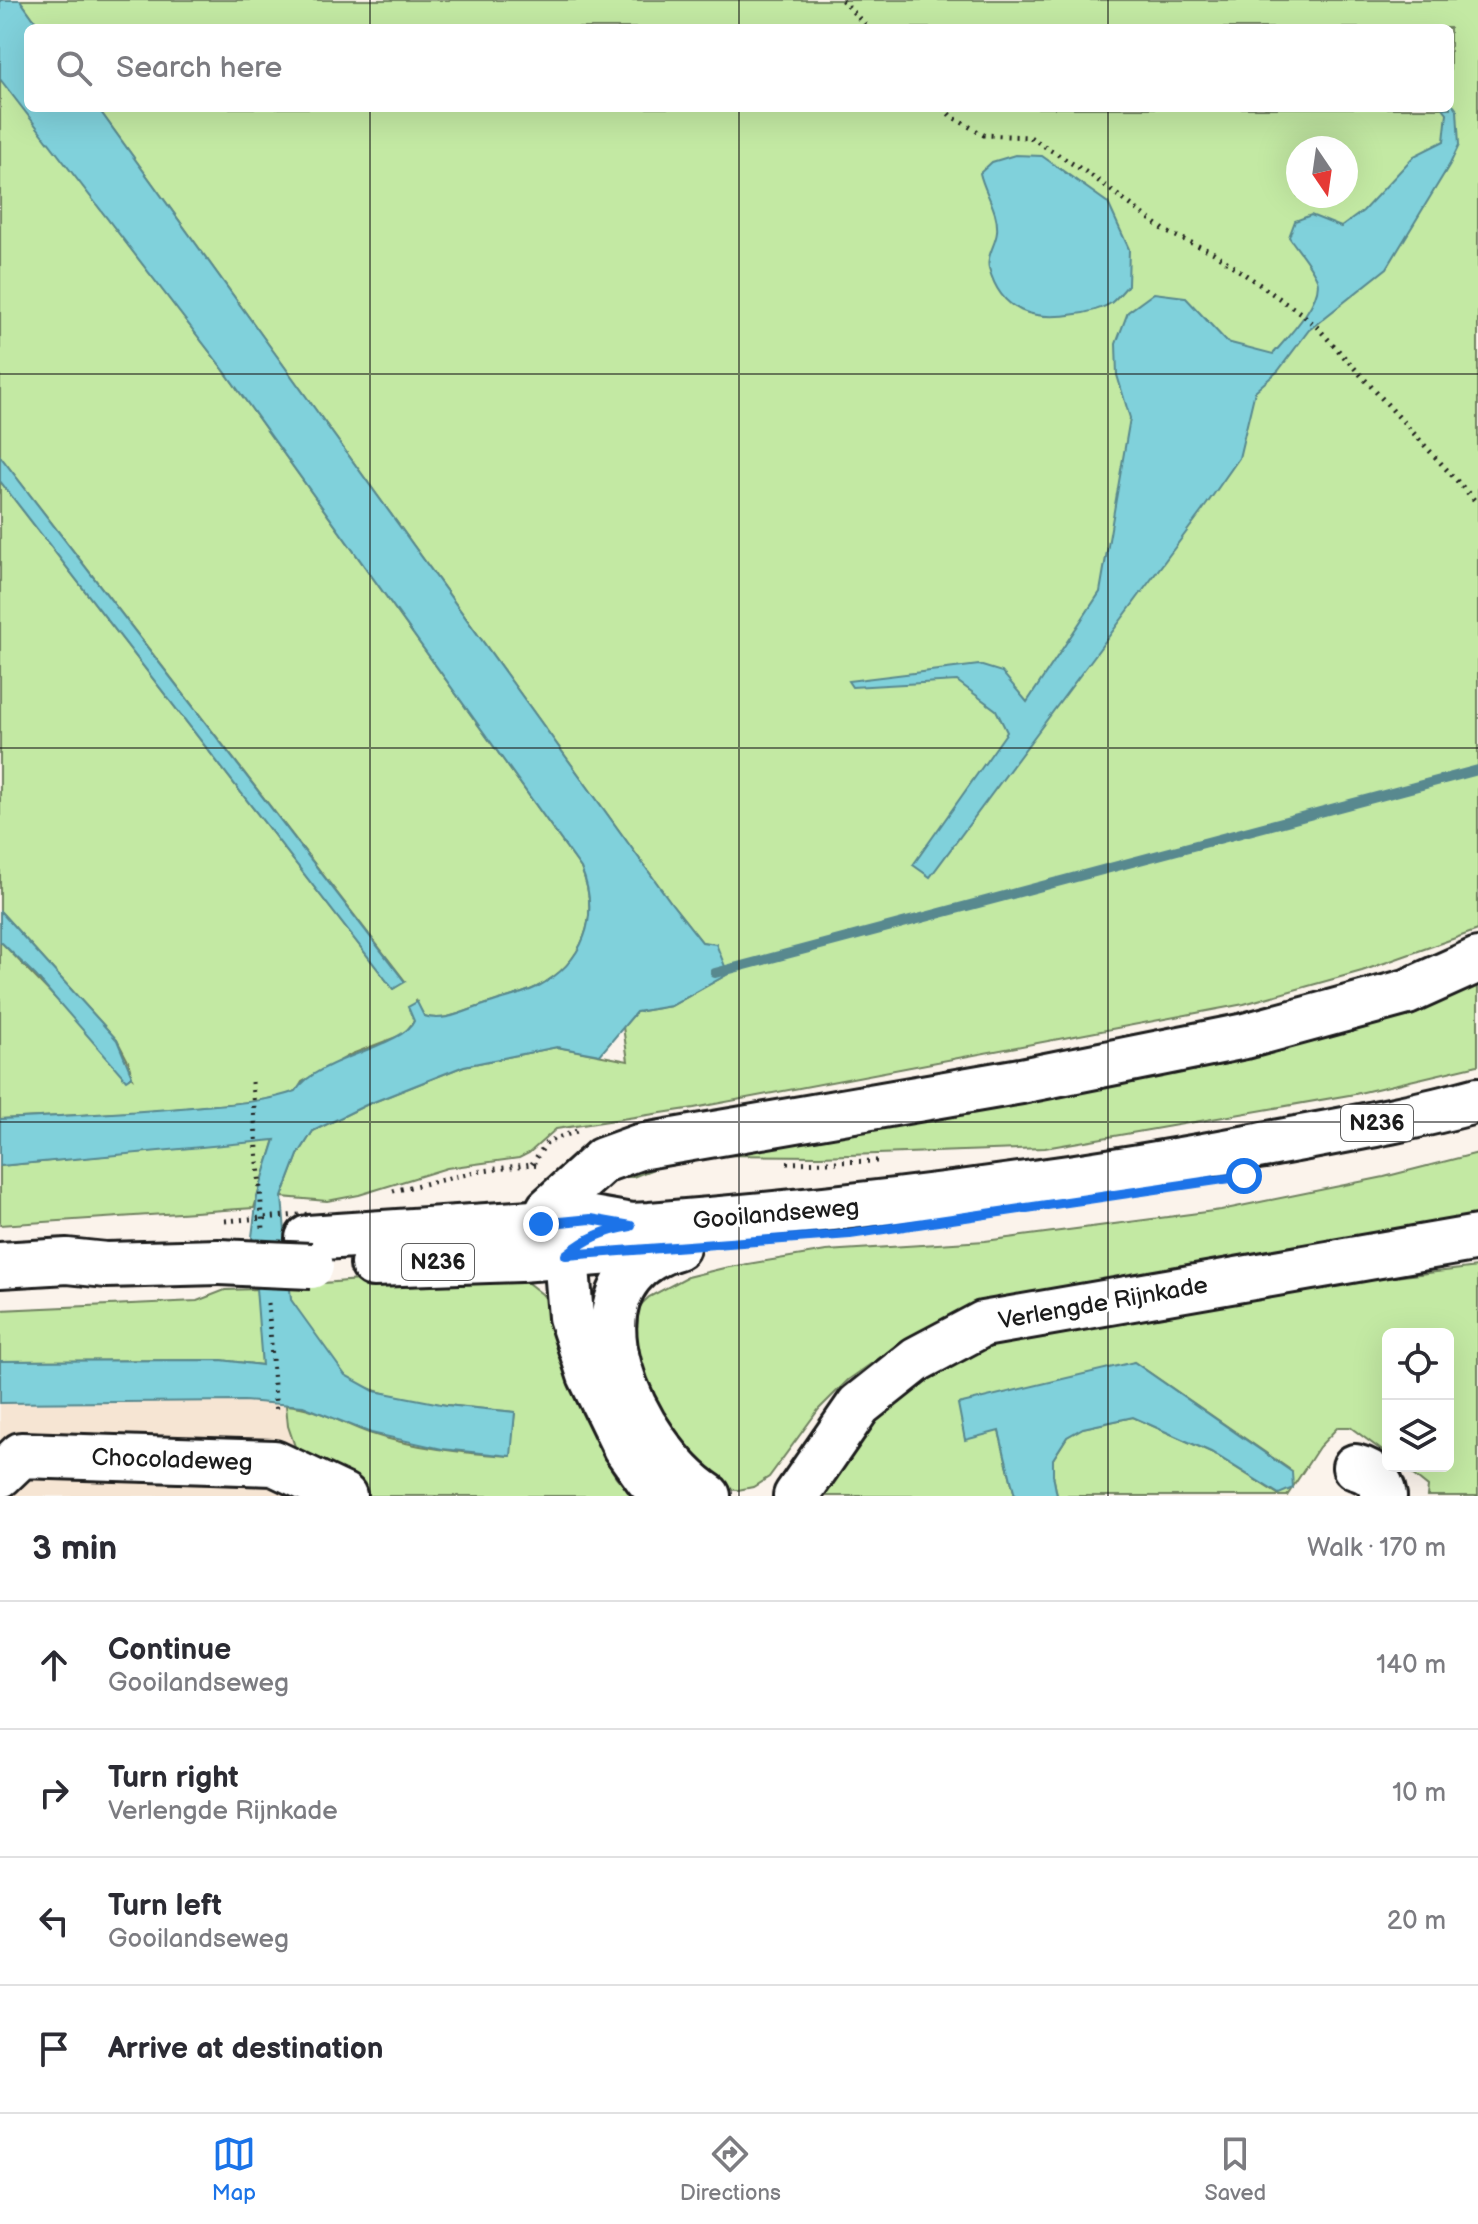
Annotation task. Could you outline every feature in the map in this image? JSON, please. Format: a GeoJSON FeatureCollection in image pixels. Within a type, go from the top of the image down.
{"type":"FeatureCollection","features":[{"type":"Feature","properties":{"kind":"street"},"geometry":{"type":"LineString","coordinates":[[670,1496],[648,1479],[625,1447],[590,1375],[571,1317],[554,1240],[549,1209],[603,1160],[639,1147],[1021,1081],[1245,1036],[1407,992],[1478,960]]}},
{"type":"Feature","properties":{"kind":"street","name":"Gooilandseweg"},"geometry":{"type":"LineString","coordinates":[[554,1240],[585,1239],[607,1230],[631,1226],[894,1202],[1051,1182],[1342,1130],[1478,1100]]}},
{"type":"Feature","properties":{"kind":"street","name":"Gooilandseweg"},"geometry":{"type":"LineString","coordinates":[[0,1265],[67,1261],[106,1265],[220,1242],[314,1232],[677,1247],[850,1234],[1229,1179],[1329,1159],[1478,1119]]}},
{"type":"Feature","properties":{"kind":"street","name":"Verlengde Rijnkade"},"geometry":{"type":"LineString","coordinates":[[796,1496],[859,1405],[917,1359],[983,1324],[1478,1238]]}},
{"type":"Feature","properties":{"kind":"street"},"geometry":{"type":"LineString","coordinates":[[677,1247],[655,1253],[637,1265],[624,1282],[616,1303],[612,1334],[618,1365],[637,1414],[660,1450],[692,1486],[708,1496]]}},
{"type":"Feature","properties":{"kind":"street","name":"Chocoladeweg"},"geometry":{"type":"LineString","coordinates":[[0,1475],[21,1455],[274,1463],[344,1496]]}},
{"type":"Feature","properties":{"kind":"path"},"geometry":{"type":"LineString","coordinates":[[842,0],[864,24]]}},
{"type":"Feature","properties":{"kind":"path"},"geometry":{"type":"LineString","coordinates":[[947,112],[984,135],[1030,137],[1092,176],[1167,232],[1214,253],[1302,314],[1478,504]]}},
{"type":"Feature","properties":{"kind":"path","name":"Gooilandseweg"},"geometry":{"type":"LineString","coordinates":[[783,1163],[890,1161]]}},
{"type":"Feature","properties":{"kind":"path"},"geometry":{"type":"LineString","coordinates":[[383,1194],[476,1172],[532,1164]]}},
{"type":"Feature","properties":{"kind":"path"},"geometry":{"type":"LineString","coordinates":[[220,1242],[314,1232]]}},
{"type":"Feature","properties":{"kind":"shaded area"},"geometry":{"type":"Polygon","coordinates":[[[244,1401],[286,1405],[288,1426],[351,1496],[0,1496],[0,1404],[244,1401]]]}},
{"type":"Feature","properties":{"kind":"green space"},"geometry":{"type":"Polygon","coordinates":[[[20,0],[1478,0],[1478,930],[1362,971],[1244,1004],[694,1108],[556,1129],[519,1158],[447,1168],[359,1195],[327,1201],[282,1197],[298,1155],[313,1131],[366,1105],[464,1066],[557,1047],[628,1061],[623,1027],[636,1012],[671,1006],[728,974],[706,943],[702,942],[101,112],[1454,112],[1454,24],[37,24],[20,0]]]}},
{"type":"Feature","properties":{"kind":"green space"},"geometry":{"type":"Polygon","coordinates":[[[0,78],[223,369],[581,868],[587,886],[588,920],[577,951],[567,965],[537,987],[447,1017],[424,1016],[416,1002],[414,1021],[404,1034],[352,1054],[302,1082],[297,1091],[271,1100],[140,1112],[0,1119],[0,941],[132,1077],[117,1040],[0,911],[0,481],[393,989],[405,981],[0,456],[0,78]]]}},
{"type":"Feature","properties":{"kind":"green space"},"geometry":{"type":"Polygon","coordinates":[[[1478,982],[1478,1065],[1355,1094],[1045,1148],[820,1156],[709,1155],[674,1161],[633,1177],[612,1177],[628,1163],[1478,982]]]}},
{"type":"Feature","properties":{"kind":"green space"},"geometry":{"type":"Polygon","coordinates":[[[275,1139],[254,1208],[0,1225],[0,1166],[275,1139]]]}},
{"type":"Feature","properties":{"kind":"green space"},"geometry":{"type":"Polygon","coordinates":[[[1478,1153],[1478,1221],[940,1323],[895,1347],[848,1380],[819,1409],[769,1477],[753,1487],[714,1489],[643,1401],[632,1313],[649,1297],[687,1277],[826,1251],[985,1241],[1221,1210],[1384,1177],[1478,1153]]]}},
{"type":"Feature","properties":{"kind":"green space"},"geometry":{"type":"Polygon","coordinates":[[[1478,1267],[1478,1496],[1427,1496],[1428,1487],[1409,1472],[1454,1472],[1454,1328],[1382,1328],[1382,1451],[1350,1427],[1338,1427],[1319,1447],[1287,1496],[1057,1496],[1053,1459],[1067,1437],[1082,1428],[1133,1417],[1211,1452],[1278,1494],[1292,1471],[1134,1362],[999,1431],[1015,1496],[821,1496],[855,1441],[891,1403],[932,1375],[972,1354],[1019,1337],[1303,1288],[1478,1267]]]}},
{"type":"Feature","properties":{"kind":"green space"},"geometry":{"type":"Polygon","coordinates":[[[479,1270],[515,1273],[542,1294],[561,1317],[587,1416],[601,1452],[616,1477],[633,1496],[351,1496],[302,1467],[288,1426],[286,1405],[318,1412],[369,1433],[403,1442],[510,1456],[515,1412],[403,1398],[361,1385],[339,1370],[324,1351],[291,1300],[288,1286],[479,1270]]]}},
{"type":"Feature","properties":{"kind":"green space"},"geometry":{"type":"Polygon","coordinates":[[[258,1289],[262,1365],[221,1360],[0,1361],[0,1310],[197,1301],[225,1290],[258,1289]]]}},
{"type":"Feature","properties":{"kind":"water"},"geometry":{"type":"Polygon","coordinates":[[[0,0],[20,0],[37,24],[24,24],[24,110],[0,79],[0,0]]]}},
{"type":"Feature","properties":{"kind":"water"},"geometry":{"type":"Polygon","coordinates":[[[1454,106],[1457,110],[1459,145],[1387,268],[1309,330],[1278,371],[1255,391],[1239,458],[930,877],[913,865],[1007,732],[996,710],[957,681],[852,687],[848,681],[979,665],[1002,672],[1027,702],[1100,592],[1130,418],[1117,375],[1116,344],[1128,312],[1154,293],[1185,297],[1227,342],[1273,354],[1310,308],[1318,288],[1317,279],[1308,263],[1289,237],[1295,221],[1311,215],[1341,227],[1363,211],[1414,156],[1444,141],[1447,113],[1454,112],[1454,106]]]}},
{"type":"Feature","properties":{"kind":"water"},"geometry":{"type":"Polygon","coordinates":[[[25,112],[101,112],[672,904],[702,942],[716,944],[728,974],[671,1006],[636,1012],[600,1055],[557,1047],[464,1066],[366,1105],[313,1131],[298,1155],[282,1197],[291,1300],[345,1375],[374,1391],[446,1405],[515,1412],[511,1456],[442,1449],[371,1433],[303,1406],[244,1401],[0,1403],[0,1361],[221,1360],[262,1365],[252,1237],[257,1197],[275,1140],[0,1166],[0,1119],[232,1104],[296,1091],[307,1079],[322,1070],[393,1039],[406,1030],[414,1021],[408,1007],[417,1002],[424,1016],[447,1017],[537,987],[567,965],[584,936],[588,920],[587,886],[581,868],[223,369],[25,112]]]}},
{"type":"Feature","properties":{"kind":"water"},"geometry":{"type":"Polygon","coordinates":[[[1015,155],[1042,156],[1108,203],[1129,249],[1128,285],[1111,303],[1084,313],[1061,316],[1033,314],[1011,304],[994,283],[988,264],[997,224],[980,173],[992,162],[1015,155]]]}},
{"type":"Feature","properties":{"kind":"water"},"geometry":{"type":"Polygon","coordinates":[[[0,456],[405,982],[393,989],[0,481],[0,456]]]}},
{"type":"Feature","properties":{"kind":"water"},"geometry":{"type":"Polygon","coordinates":[[[0,911],[117,1040],[132,1076],[126,1080],[36,976],[0,941],[0,911]]]}},
{"type":"Feature","properties":{"kind":"water"},"geometry":{"type":"Polygon","coordinates":[[[1134,1362],[1292,1472],[1293,1488],[1279,1494],[1211,1452],[1133,1417],[1083,1428],[1067,1437],[1053,1459],[1057,1496],[1015,1496],[999,1431],[965,1440],[958,1404],[1134,1362]]]}},
{"type":"Feature","properties":{"kind":"waterway"},"geometry":{"type":"LineString","coordinates":[[715,973],[1478,770]]}},
{"type":"Feature","properties":{"kind":"route"},"geometry":{"type":"LineString","coordinates":[[541,1224],[591,1219],[631,1226],[607,1230],[585,1239],[566,1255],[850,1234],[1244,1176]]}}]}
